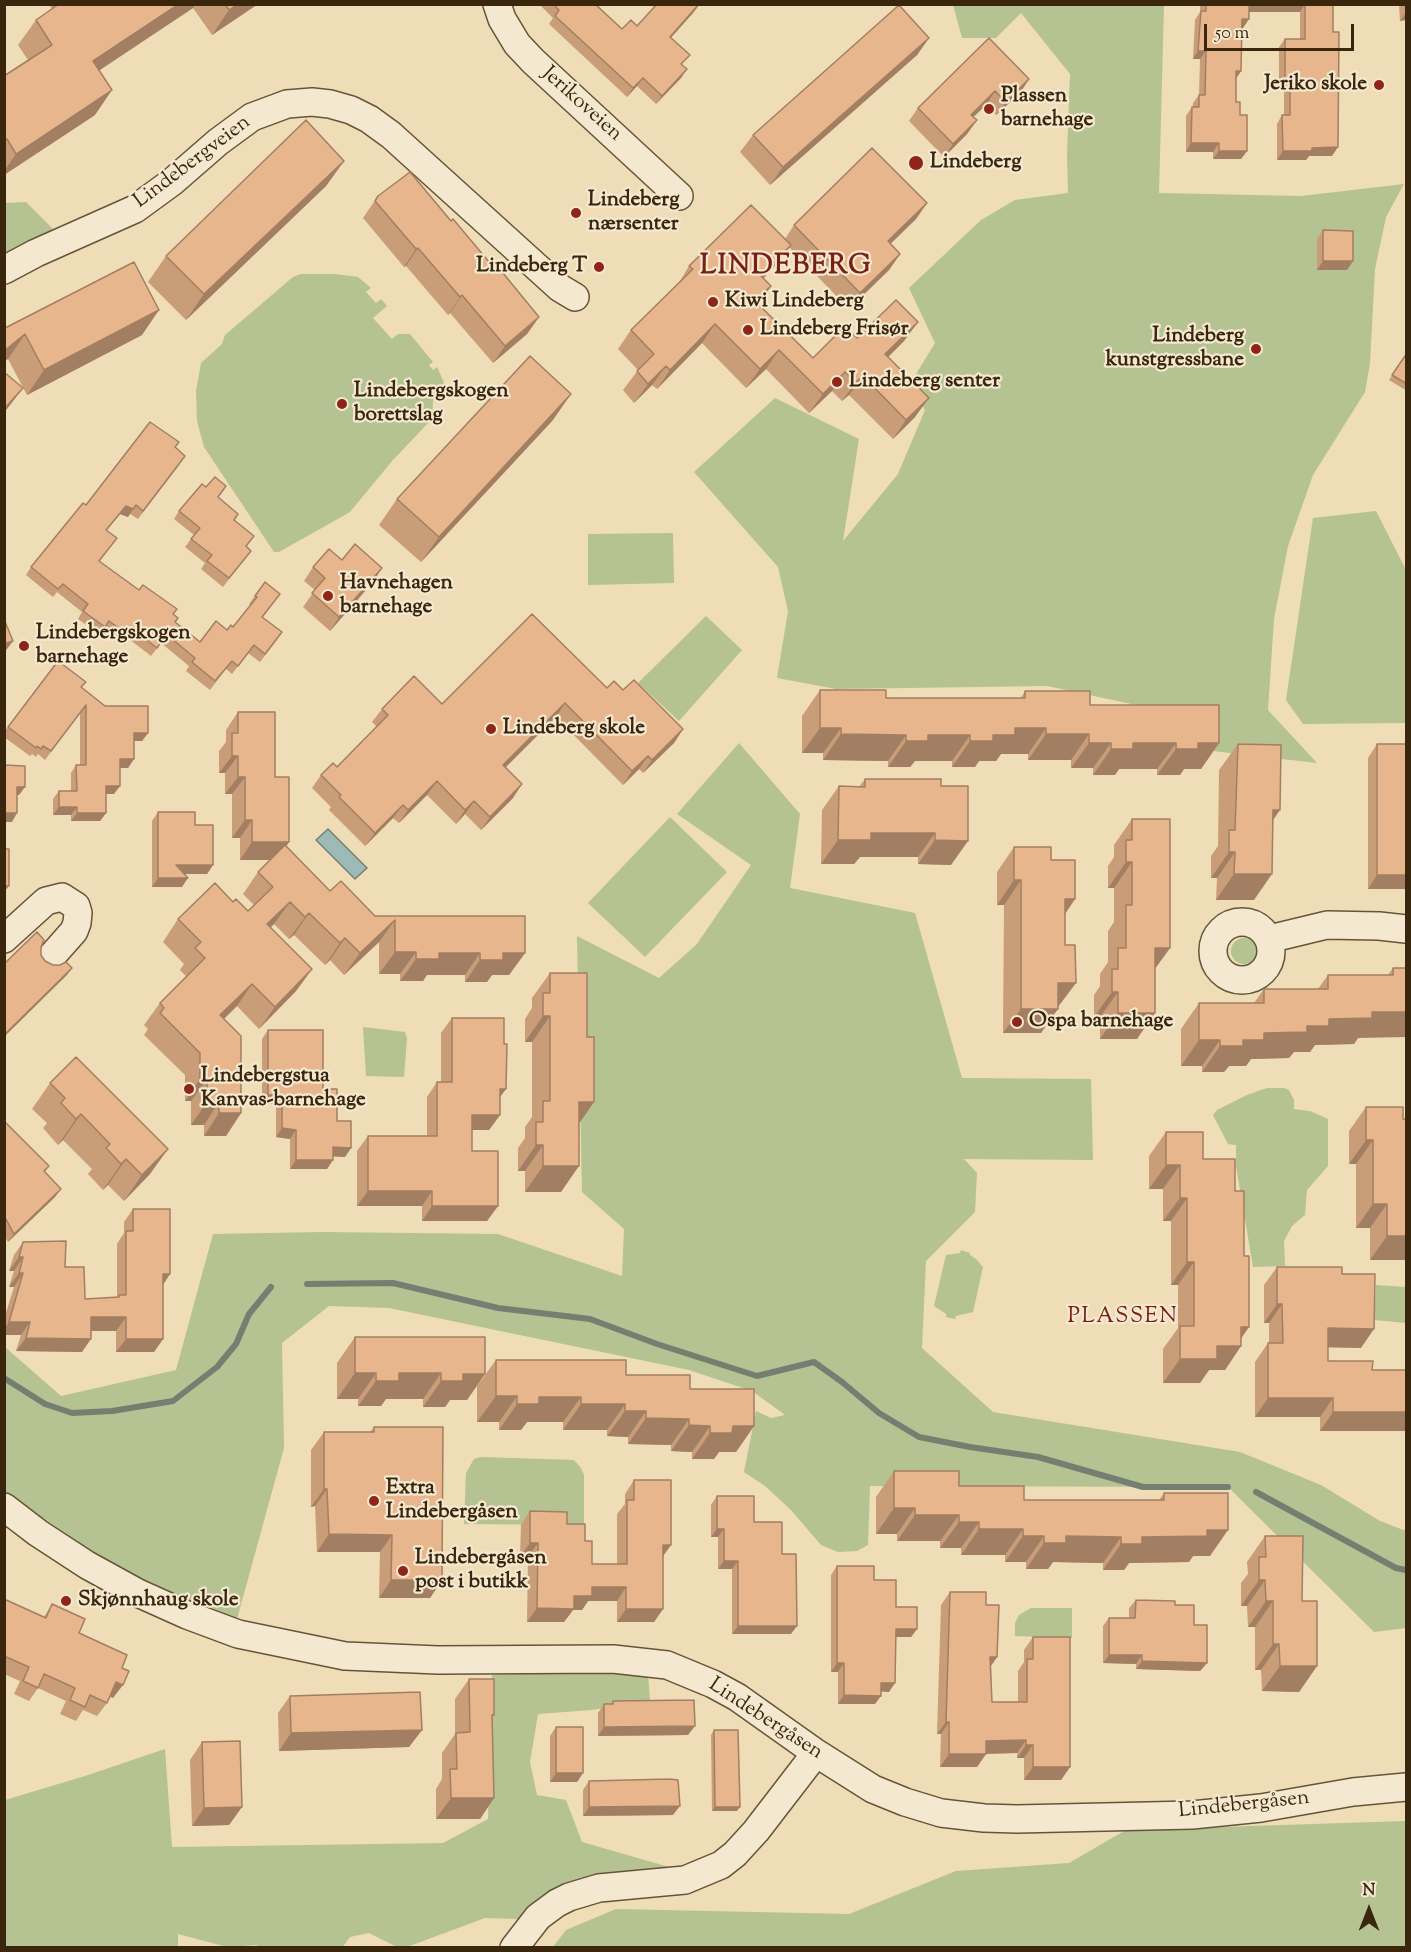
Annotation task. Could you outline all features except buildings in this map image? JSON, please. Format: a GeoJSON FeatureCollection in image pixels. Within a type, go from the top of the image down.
{"type":"FeatureCollection","features":[{"type":"Feature","properties":{"kind":"street","name":"Jerikoveien"},"geometry":{"type":"LineString","coordinates":[[496,4],[517,44],[533,61],[679,196]]}},
{"type":"Feature","properties":{"kind":"street","name":"Lindebergveien"},"geometry":{"type":"LineString","coordinates":[[4,270],[36,253],[135,209],[252,117],[287,104],[312,102],[351,110],[369,119],[391,135],[560,288],[575,297]]}},
{"type":"Feature","properties":{"kind":"street"},"geometry":{"type":"LineString","coordinates":[[4,939],[30,913],[46,901],[62,897],[76,906],[77,922],[74,931],[51,957]]}},
{"type":"Feature","properties":{"kind":"street"},"geometry":{"type":"LineString","coordinates":[[1269,939],[1327,925],[1407,929]]}},
{"type":"Feature","properties":{"kind":"street","name":"Lindebergåsen"},"geometry":{"type":"LineString","coordinates":[[4,1507],[38,1533],[87,1565],[138,1593],[187,1616],[238,1634],[345,1656],[438,1660],[613,1659],[667,1665],[714,1684],[737,1697],[816,1753],[873,1789],[905,1802],[941,1812],[984,1818],[1192,1815],[1232,1812],[1353,1792],[1407,1787]]}},
{"type":"Feature","properties":{"kind":"street"},"geometry":{"type":"LineString","coordinates":[[514,1947],[538,1917],[557,1903],[576,1894],[599,1888],[685,1880],[720,1865],[735,1854],[756,1831],[816,1753]]}},
{"type":"Feature","properties":{"kind":"green space"},"geometry":{"type":"Polygon","coordinates":[[[953,5],[1164,5],[1159,193],[1301,196],[1404,184],[1386,217],[1375,269],[1370,363],[1365,392],[1313,475],[1288,546],[1274,619],[1268,710],[1317,763],[1213,751],[1202,719],[1047,686],[836,689],[777,678],[788,611],[778,567],[694,472],[775,398],[859,439],[843,541],[898,474],[925,410],[910,384],[935,343],[909,288],[981,220],[1015,200],[1068,193],[1070,74],[1021,13],[996,38],[962,38],[953,5]]]}},
{"type":"Feature","properties":{"kind":"green space"},"geometry":{"type":"Polygon","coordinates":[[[26,202],[54,230],[5,256],[4,203],[26,202]]]}},
{"type":"Feature","properties":{"kind":"green space"},"geometry":{"type":"Polygon","coordinates":[[[301,274],[358,277],[371,288],[366,292],[376,303],[381,299],[387,306],[373,318],[392,339],[398,334],[410,334],[433,362],[429,365],[433,370],[437,367],[445,385],[433,401],[432,419],[392,461],[350,512],[279,552],[274,552],[204,447],[197,421],[196,391],[201,363],[222,344],[225,335],[293,277],[301,274]]]}},
{"type":"Feature","properties":{"kind":"green space"},"geometry":{"type":"Polygon","coordinates":[[[1376,511],[1406,570],[1406,723],[1303,724],[1286,700],[1313,518],[1376,511]]]}},
{"type":"Feature","properties":{"kind":"green space"},"geometry":{"type":"Polygon","coordinates":[[[673,533],[674,583],[588,585],[588,534],[673,533]]]}},
{"type":"Feature","properties":{"kind":"green space"},"geometry":{"type":"Polygon","coordinates":[[[706,616],[742,650],[679,721],[638,683],[706,616]]]}},
{"type":"Feature","properties":{"kind":"green space"},"geometry":{"type":"Polygon","coordinates":[[[739,743],[800,814],[790,888],[915,913],[962,1078],[1091,1079],[1093,1160],[964,1159],[977,1173],[975,1212],[926,1261],[922,1348],[993,1412],[1240,1452],[1321,1485],[1380,1521],[1406,1531],[1406,1628],[1374,1632],[1228,1487],[870,1486],[868,1545],[857,1551],[838,1552],[821,1545],[791,1510],[765,1486],[744,1472],[756,1411],[771,1418],[785,1415],[752,1391],[689,1370],[389,1308],[329,1306],[282,1343],[284,1448],[237,1619],[121,1571],[5,1492],[5,1347],[61,1396],[176,1370],[213,1234],[323,1232],[498,1234],[622,1276],[624,1229],[582,1192],[577,936],[659,978],[697,944],[751,865],[677,814],[739,743]]]}},
{"type":"Feature","properties":{"kind":"green space"},"geometry":{"type":"Polygon","coordinates":[[[670,817],[727,872],[645,957],[588,903],[670,817]]]}},
{"type":"Feature","properties":{"kind":"green space"},"geometry":{"type":"Polygon","coordinates":[[[1244,938],[1253,942],[1257,951],[1253,960],[1244,964],[1235,960],[1231,951],[1235,942],[1244,938]]]}},
{"type":"Feature","properties":{"kind":"green space"},"geometry":{"type":"Polygon","coordinates":[[[363,1027],[405,1032],[407,1038],[404,1077],[366,1076],[363,1027]]]}},
{"type":"Feature","properties":{"kind":"green space"},"geometry":{"type":"Polygon","coordinates":[[[1267,1088],[1289,1090],[1294,1100],[1294,1109],[1310,1111],[1328,1119],[1328,1166],[1307,1190],[1305,1215],[1292,1226],[1284,1241],[1285,1266],[1253,1267],[1236,1166],[1236,1145],[1228,1144],[1213,1115],[1217,1110],[1247,1095],[1267,1088]]]}},
{"type":"Feature","properties":{"kind":"green space"},"geometry":{"type":"Polygon","coordinates":[[[961,1250],[970,1253],[983,1267],[973,1312],[956,1316],[955,1319],[946,1317],[946,1314],[934,1306],[946,1255],[960,1253],[961,1250]]]}},
{"type":"Feature","properties":{"kind":"green space"},"geometry":{"type":"Polygon","coordinates":[[[1376,1285],[1406,1287],[1406,1323],[1374,1320],[1376,1285]]]}},
{"type":"Feature","properties":{"kind":"green space"},"geometry":{"type":"Polygon","coordinates":[[[481,1457],[574,1460],[584,1475],[584,1525],[464,1524],[466,1473],[474,1459],[481,1457]]]}},
{"type":"Feature","properties":{"kind":"green space"},"geometry":{"type":"Polygon","coordinates":[[[1031,1608],[1072,1608],[1072,1638],[1015,1636],[1015,1623],[1019,1615],[1031,1608]]]}},
{"type":"Feature","properties":{"kind":"green space"},"geometry":{"type":"Polygon","coordinates":[[[614,1670],[648,1674],[650,1701],[591,1710],[538,1714],[530,1762],[537,1795],[566,1800],[582,1842],[676,1869],[581,1880],[518,1919],[485,1918],[407,1947],[397,1947],[369,1933],[350,1937],[342,1948],[258,1948],[257,1945],[227,1947],[178,1934],[178,1947],[5,1948],[5,1800],[165,1749],[172,1847],[443,1843],[488,1819],[492,1675],[614,1670]]]}},
{"type":"Feature","properties":{"kind":"green space"},"geometry":{"type":"Polygon","coordinates":[[[1406,1821],[1406,1947],[552,1948],[566,1930],[616,1909],[849,1914],[956,1871],[1069,1863],[1126,1830],[1406,1821]]]}},
{"type":"Feature","properties":{"kind":"water"},"geometry":{"type":"Polygon","coordinates":[[[328,829],[367,868],[355,879],[316,840],[328,829]]]}},
{"type":"Feature","properties":{"kind":"waterway"},"geometry":{"type":"LineString","coordinates":[[307,1284],[393,1283],[498,1308],[590,1319],[657,1344],[757,1376],[814,1362],[879,1413],[919,1437],[1038,1457],[1143,1487],[1228,1487]]}},
{"type":"Feature","properties":{"kind":"waterway"},"geometry":{"type":"LineString","coordinates":[[4,1378],[45,1404],[72,1413],[112,1411],[173,1401],[217,1367],[236,1344],[249,1314],[271,1287]]}},
{"type":"Feature","properties":{"kind":"waterway"},"geometry":{"type":"LineString","coordinates":[[1256,1492],[1396,1568],[1406,1570]]}},
{"type":"Feature","properties":{"kind":"place","name":"Jeriko skole"},"geometry":{"type":"Point","coordinates":[1379,85]}},
{"type":"Feature","properties":{"kind":"place","name":"Plassen barnehage"},"geometry":{"type":"Point","coordinates":[989,109]}},
{"type":"Feature","properties":{"kind":"place","name":"Lindeberg"},"geometry":{"type":"Point","coordinates":[916,163]}},
{"type":"Feature","properties":{"kind":"place","name":"Lindeberg nærsenter"},"geometry":{"type":"Point","coordinates":[576,213]}},
{"type":"Feature","properties":{"kind":"place","name":"Lindeberg T"},"geometry":{"type":"Point","coordinates":[599,267]}},
{"type":"Feature","properties":{"kind":"place","name":"Kiwi Lindeberg"},"geometry":{"type":"Point","coordinates":[713,302]}},
{"type":"Feature","properties":{"kind":"place","name":"Lindeberg Frisør"},"geometry":{"type":"Point","coordinates":[748,330]}},
{"type":"Feature","properties":{"kind":"place","name":"Lindeberg kunstgressbane"},"geometry":{"type":"Point","coordinates":[1256,349]}},
{"type":"Feature","properties":{"kind":"place","name":"Lindeberg senter"},"geometry":{"type":"Point","coordinates":[837,382]}},
{"type":"Feature","properties":{"kind":"place","name":"Lindebergskogen borettslag"},"geometry":{"type":"Point","coordinates":[342,404]}},
{"type":"Feature","properties":{"kind":"place","name":"Havnehagen barnehage"},"geometry":{"type":"Point","coordinates":[328,596]}},
{"type":"Feature","properties":{"kind":"place","name":"Lindebergskogen barnehage"},"geometry":{"type":"Point","coordinates":[24,646]}},
{"type":"Feature","properties":{"kind":"place","name":"Lindeberg skole"},"geometry":{"type":"Point","coordinates":[491,729]}},
{"type":"Feature","properties":{"kind":"place","name":"Ospa barnehage"},"geometry":{"type":"Point","coordinates":[1017,1022]}},
{"type":"Feature","properties":{"kind":"place","name":"Lindebergstua Kanvas-barnehage"},"geometry":{"type":"Point","coordinates":[189,1089]}},
{"type":"Feature","properties":{"kind":"place","name":"Extra Lindebergåsen"},"geometry":{"type":"Point","coordinates":[374,1501]}},
{"type":"Feature","properties":{"kind":"place","name":"Lindebergåsen post i butikk"},"geometry":{"type":"Point","coordinates":[403,1571]}},
{"type":"Feature","properties":{"kind":"place","name":"Skjønnhaug skole"},"geometry":{"type":"Point","coordinates":[66,1601]}},
{"type":"Feature","properties":{"kind":"district","name":"LINDEBERG"},"geometry":{"type":"Point","coordinates":[786,268]}},
{"type":"Feature","properties":{"kind":"district","name":"PLASSEN"},"geometry":{"type":"Point","coordinates":[1123,1318]}}]}
